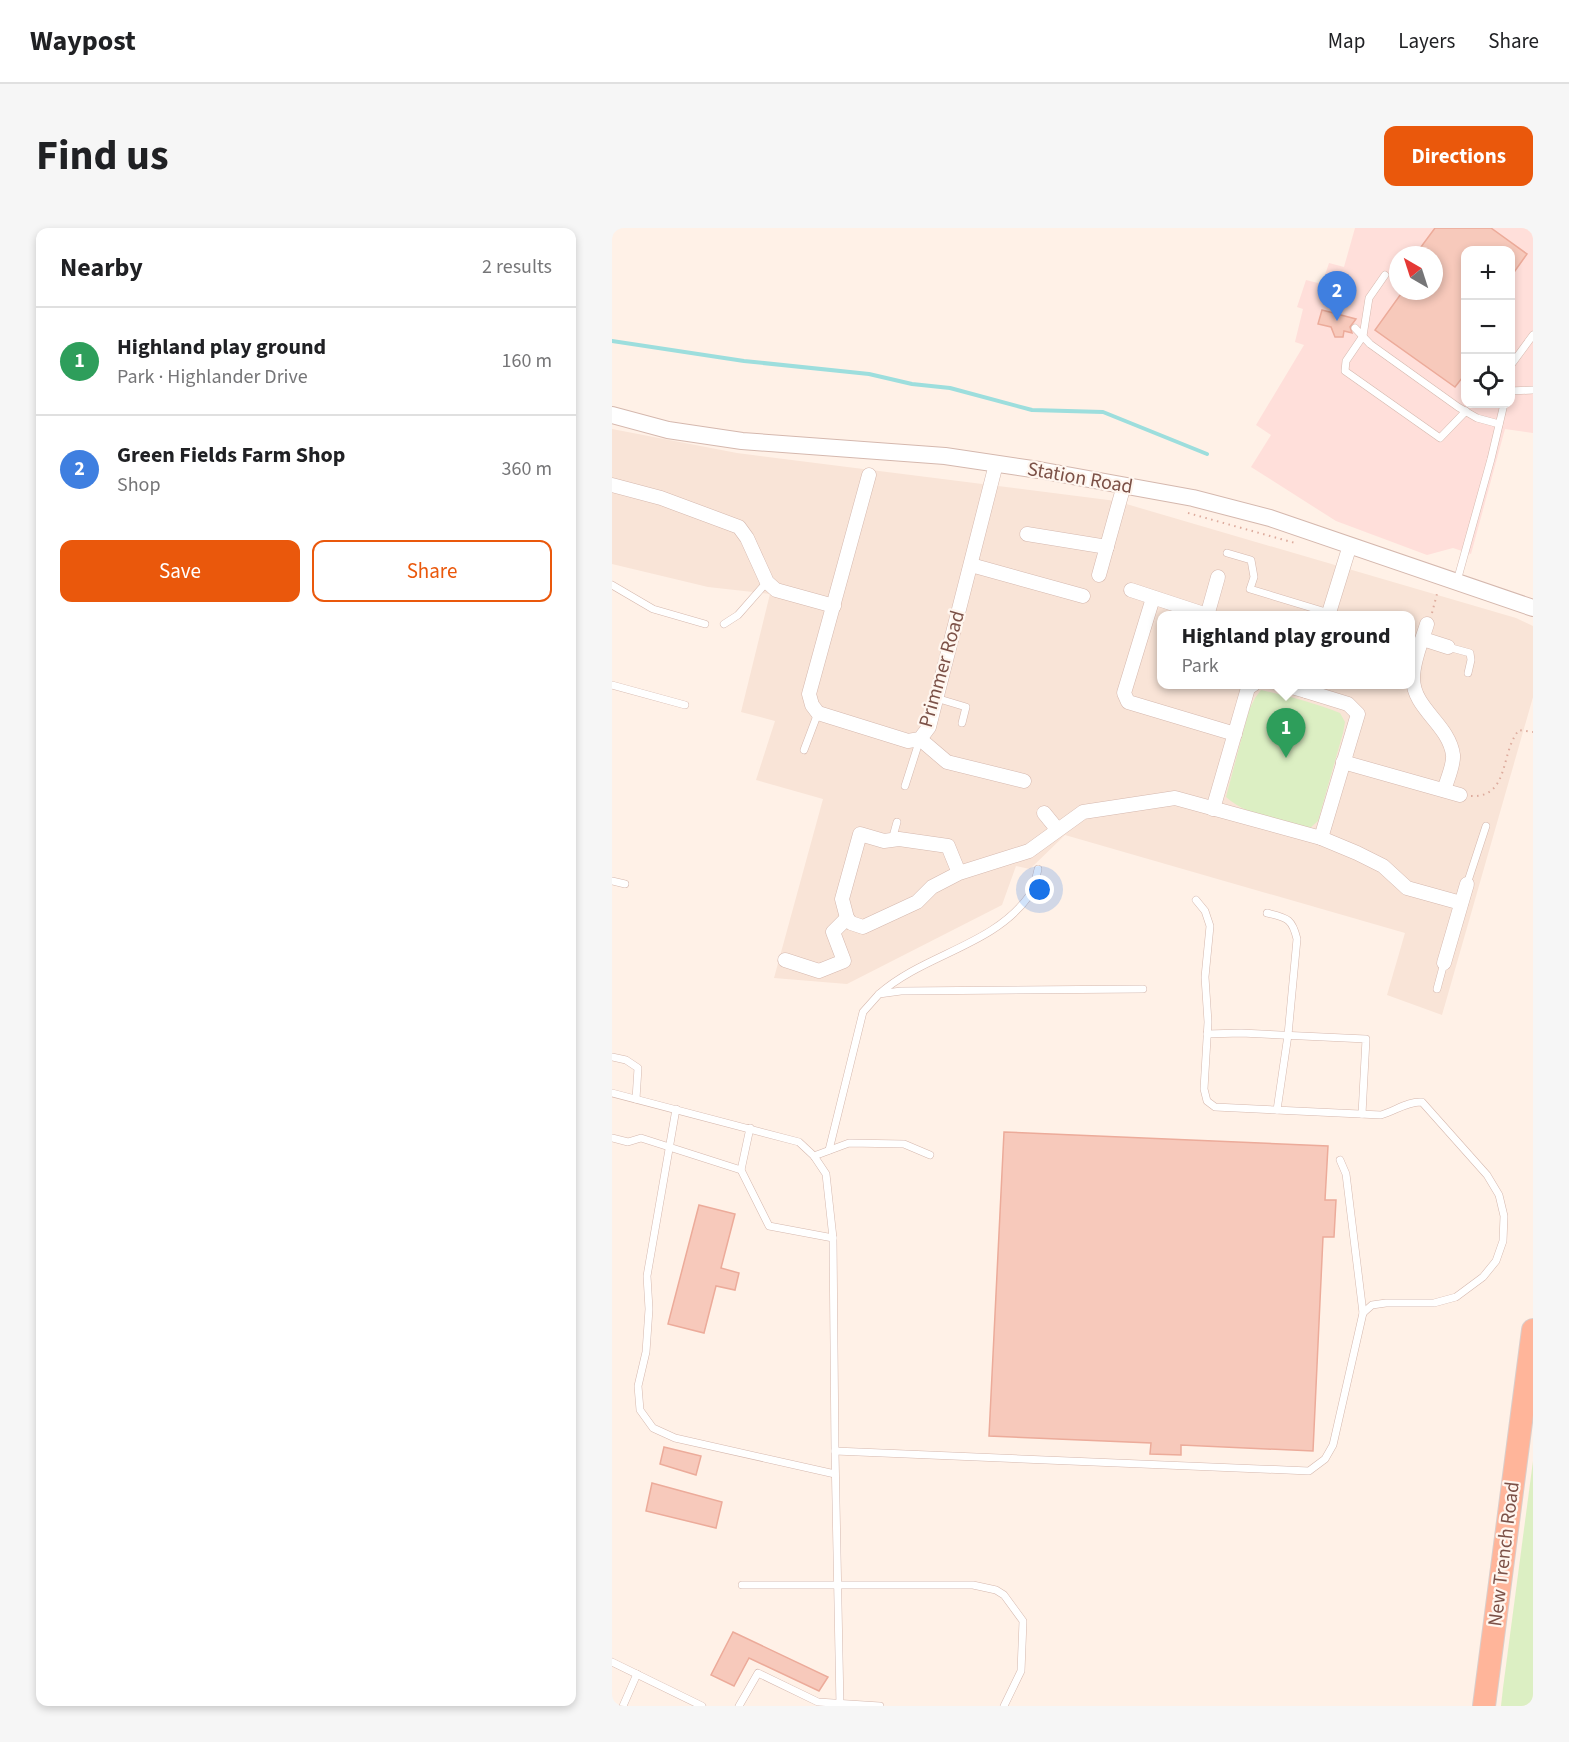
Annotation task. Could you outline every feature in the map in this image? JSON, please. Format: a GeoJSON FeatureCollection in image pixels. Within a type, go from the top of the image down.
{"type":"FeatureCollection","features":[{"type":"Feature","properties":{"kind":"highway","name":"New Trench Road"},"geometry":{"type":"LineString","coordinates":[[1484,1706],[1533,1330]]}},
{"type":"Feature","properties":{"kind":"street","name":"Station Road"},"geometry":{"type":"LineString","coordinates":[[612,415],[669,430],[742,441],[945,456],[1193,498],[1249,512],[1533,608]]}},
{"type":"Feature","properties":{"kind":"street","name":"Primmer Road"},"geometry":{"type":"LineString","coordinates":[[818,714],[908,741],[920,739],[928,727],[996,464]]}},
{"type":"Feature","properties":{"kind":"street"},"geometry":{"type":"LineString","coordinates":[[818,714],[809,694],[869,475]]}},
{"type":"Feature","properties":{"kind":"street"},"geometry":{"type":"LineString","coordinates":[[612,485],[661,498],[739,527],[747,538],[767,582],[776,590],[834,606]]}},
{"type":"Feature","properties":{"kind":"street"},"geometry":{"type":"LineString","coordinates":[[1099,575],[1124,485]]}},
{"type":"Feature","properties":{"kind":"street"},"geometry":{"type":"LineString","coordinates":[[1027,534],[1107,547]]}},
{"type":"Feature","properties":{"kind":"street"},"geometry":{"type":"LineString","coordinates":[[1333,611],[1350,545]]}},
{"type":"Feature","properties":{"kind":"street"},"geometry":{"type":"LineString","coordinates":[[971,565],[1083,596]]}},
{"type":"Feature","properties":{"kind":"street"},"geometry":{"type":"LineString","coordinates":[[1208,611],[1218,576]]}},
{"type":"Feature","properties":{"kind":"street"},"geometry":{"type":"LineString","coordinates":[[1131,590],[1194,611]]}},
{"type":"Feature","properties":{"kind":"street"},"geometry":{"type":"LineString","coordinates":[[1153,598],[1124,693],[1128,702],[1235,734]]}},
{"type":"Feature","properties":{"kind":"street"},"geometry":{"type":"LineString","coordinates":[[1415,664],[1427,624]]}},
{"type":"Feature","properties":{"kind":"street"},"geometry":{"type":"LineString","coordinates":[[1423,639],[1448,647]]}},
{"type":"Feature","properties":{"kind":"street"},"geometry":{"type":"LineString","coordinates":[[1214,809],[1248,689]]}},
{"type":"Feature","properties":{"kind":"street"},"geometry":{"type":"LineString","coordinates":[[1310,689],[1348,704],[1358,714],[1321,838]]}},
{"type":"Feature","properties":{"kind":"street"},"geometry":{"type":"LineString","coordinates":[[1415,689],[1417,699],[1435,720],[1453,756],[1444,790]]}},
{"type":"Feature","properties":{"kind":"street"},"geometry":{"type":"LineString","coordinates":[[920,739],[947,762],[1024,781]]}},
{"type":"Feature","properties":{"kind":"street"},"geometry":{"type":"LineString","coordinates":[[1343,762],[1460,795]]}},
{"type":"Feature","properties":{"kind":"street"},"geometry":{"type":"LineString","coordinates":[[959,873],[948,846],[899,839],[884,840],[860,834],[842,899],[847,918],[851,923],[863,927],[917,902],[932,887],[959,873],[1029,851],[1083,812],[1175,798],[1321,838],[1383,866],[1407,888],[1461,903]]}},
{"type":"Feature","properties":{"kind":"street"},"geometry":{"type":"LineString","coordinates":[[1044,813],[1057,829]]}},
{"type":"Feature","properties":{"kind":"street"},"geometry":{"type":"LineString","coordinates":[[1444,963],[1467,884]]}},
{"type":"Feature","properties":{"kind":"street"},"geometry":{"type":"LineString","coordinates":[[785,960],[819,971],[843,961],[833,932],[847,918]]}},
{"type":"Feature","properties":{"kind":"lane"},"geometry":{"type":"LineString","coordinates":[[1384,276],[1369,298],[1363,336],[1346,361],[1345,371],[1440,438],[1466,411]]}},
{"type":"Feature","properties":{"kind":"lane"},"geometry":{"type":"LineString","coordinates":[[1355,328],[1370,344],[1466,411],[1477,418],[1500,424]]}},
{"type":"Feature","properties":{"kind":"lane"},"geometry":{"type":"LineString","coordinates":[[1515,360],[1533,335]]}},
{"type":"Feature","properties":{"kind":"lane"},"geometry":{"type":"LineString","coordinates":[[1515,391],[1533,390]]}},
{"type":"Feature","properties":{"kind":"lane"},"geometry":{"type":"LineString","coordinates":[[1457,581],[1503,408]]}},
{"type":"Feature","properties":{"kind":"lane"},"geometry":{"type":"LineString","coordinates":[[1227,553],[1251,560],[1254,577],[1250,589],[1322,611]]}},
{"type":"Feature","properties":{"kind":"lane"},"geometry":{"type":"LineString","coordinates":[[724,624],[738,615],[767,582]]}},
{"type":"Feature","properties":{"kind":"lane"},"geometry":{"type":"LineString","coordinates":[[612,585],[653,609],[705,624]]}},
{"type":"Feature","properties":{"kind":"lane"},"geometry":{"type":"LineString","coordinates":[[1448,647],[1470,653],[1468,673]]}},
{"type":"Feature","properties":{"kind":"lane"},"geometry":{"type":"LineString","coordinates":[[612,686],[685,705]]}},
{"type":"Feature","properties":{"kind":"lane"},"geometry":{"type":"LineString","coordinates":[[936,698],[966,706],[962,723]]}},
{"type":"Feature","properties":{"kind":"lane"},"geometry":{"type":"LineString","coordinates":[[804,750],[818,714]]}},
{"type":"Feature","properties":{"kind":"lane"},"geometry":{"type":"LineString","coordinates":[[905,786],[920,739]]}},
{"type":"Feature","properties":{"kind":"lane"},"geometry":{"type":"LineString","coordinates":[[892,840],[897,822]]}},
{"type":"Feature","properties":{"kind":"lane"},"geometry":{"type":"LineString","coordinates":[[1467,884],[1486,826]]}},
{"type":"Feature","properties":{"kind":"lane"},"geometry":{"type":"LineString","coordinates":[[830,1150],[862,1012],[895,980],[992,930],[1012,915],[1031,894],[1038,870]]}},
{"type":"Feature","properties":{"kind":"lane"},"geometry":{"type":"LineString","coordinates":[[612,881],[625,884]]}},
{"type":"Feature","properties":{"kind":"lane"},"geometry":{"type":"LineString","coordinates":[[1196,900],[1205,912],[1210,926],[1205,977],[1207,1034],[1204,1089],[1207,1101],[1215,1107],[1381,1115],[1413,1102],[1422,1102],[1487,1175],[1499,1195],[1504,1216],[1503,1241],[1496,1261],[1483,1277],[1456,1297],[1434,1303],[1372,1305],[1363,1312]]}},
{"type":"Feature","properties":{"kind":"lane"},"geometry":{"type":"LineString","coordinates":[[1267,913],[1286,918],[1294,925],[1298,939],[1277,1110]]}},
{"type":"Feature","properties":{"kind":"lane"},"geometry":{"type":"LineString","coordinates":[[1437,990],[1444,963]]}},
{"type":"Feature","properties":{"kind":"lane"},"geometry":{"type":"LineString","coordinates":[[879,994],[913,990],[1143,989]]}},
{"type":"Feature","properties":{"kind":"lane"},"geometry":{"type":"LineString","coordinates":[[1207,1034],[1365,1039],[1362,1114]]}},
{"type":"Feature","properties":{"kind":"lane"},"geometry":{"type":"LineString","coordinates":[[612,1057],[626,1060],[638,1068],[636,1099]]}},
{"type":"Feature","properties":{"kind":"lane"},"geometry":{"type":"LineString","coordinates":[[612,1093],[799,1142],[814,1156],[826,1174],[833,1238],[840,1705]]}},
{"type":"Feature","properties":{"kind":"lane"},"geometry":{"type":"LineString","coordinates":[[676,1109],[647,1276],[649,1309],[646,1352],[638,1386],[640,1410],[653,1428],[675,1438],[835,1474]]}},
{"type":"Feature","properties":{"kind":"lane"},"geometry":{"type":"LineString","coordinates":[[750,1128],[741,1170],[769,1226],[833,1238]]}},
{"type":"Feature","properties":{"kind":"lane"},"geometry":{"type":"LineString","coordinates":[[612,1138],[628,1142],[641,1138],[741,1170]]}},
{"type":"Feature","properties":{"kind":"lane"},"geometry":{"type":"LineString","coordinates":[[814,1156],[849,1143],[904,1144],[930,1155]]}},
{"type":"Feature","properties":{"kind":"lane"},"geometry":{"type":"LineString","coordinates":[[835,1451],[1309,1471],[1325,1459],[1334,1445],[1363,1312],[1346,1174],[1340,1160]]}},
{"type":"Feature","properties":{"kind":"lane"},"geometry":{"type":"LineString","coordinates":[[742,1585],[973,1585],[996,1590],[1004,1595],[1023,1622],[1021,1671],[1004,1706]]}},
{"type":"Feature","properties":{"kind":"lane"},"geometry":{"type":"LineString","coordinates":[[612,1662],[702,1706]]}},
{"type":"Feature","properties":{"kind":"lane"},"geometry":{"type":"LineString","coordinates":[[739,1706],[758,1673],[817,1704],[880,1706]]}},
{"type":"Feature","properties":{"kind":"lane"},"geometry":{"type":"LineString","coordinates":[[623,1706],[637,1674]]}},
{"type":"Feature","properties":{"kind":"path"},"geometry":{"type":"LineString","coordinates":[[1180,510],[1297,543]]}},
{"type":"Feature","properties":{"kind":"path"},"geometry":{"type":"LineString","coordinates":[[1427,624],[1439,587]]}},
{"type":"Feature","properties":{"kind":"path"},"geometry":{"type":"LineString","coordinates":[[1460,795],[1483,797],[1494,790],[1501,777],[1512,737],[1519,730],[1533,732]]}},
{"type":"Feature","properties":{"kind":"shaded area"},"geometry":{"type":"Polygon","coordinates":[[[1355,228],[1533,228],[1533,433],[1505,429],[1471,554],[1453,548],[1427,555],[1336,521],[1251,467],[1271,435],[1256,425],[1304,345],[1295,342],[1303,309],[1297,307],[1306,280],[1322,284],[1329,263],[1344,267],[1355,228]]]}},
{"type":"Feature","properties":{"kind":"shaded area"},"geometry":{"type":"Polygon","coordinates":[[[612,429],[737,453],[1116,501],[1516,618],[1533,626],[1533,697],[1442,1015],[1387,995],[1405,933],[1065,835],[1030,869],[1016,866],[1002,905],[847,984],[774,978],[823,799],[756,780],[775,721],[741,712],[770,594],[708,587],[612,564],[612,429]]]}},
{"type":"Feature","properties":{"kind":"green space"},"geometry":{"type":"Polygon","coordinates":[[[1261,690],[1331,709],[1340,713],[1345,722],[1318,821],[1310,828],[1255,814],[1226,797],[1249,710],[1261,690]]]}},
{"type":"Feature","properties":{"kind":"green space"},"geometry":{"type":"Polygon","coordinates":[[[1533,1461],[1533,1706],[1501,1706],[1503,1688],[1533,1461]]]}},
{"type":"Feature","properties":{"kind":"building"},"geometry":{"type":"Polygon","coordinates":[[[1435,228],[1491,228],[1527,254],[1515,271],[1515,246],[1461,246],[1461,379],[1455,387],[1375,330],[1397,300],[1443,300],[1443,246],[1422,246],[1435,228]]]}},
{"type":"Feature","properties":{"kind":"building"},"geometry":{"type":"Polygon","coordinates":[[[1322,310],[1356,319],[1350,327],[1352,333],[1344,331],[1343,337],[1335,337],[1331,327],[1318,324],[1322,310]]]}},
{"type":"Feature","properties":{"kind":"building"},"geometry":{"type":"Polygon","coordinates":[[[1004,1132],[1328,1146],[1325,1200],[1336,1200],[1334,1237],[1323,1237],[1313,1451],[1181,1445],[1181,1455],[1150,1454],[1151,1443],[989,1436],[1004,1132]]]}},
{"type":"Feature","properties":{"kind":"building"},"geometry":{"type":"Polygon","coordinates":[[[699,1205],[735,1214],[721,1268],[739,1273],[735,1290],[716,1286],[704,1333],[668,1324],[699,1205]]]}},
{"type":"Feature","properties":{"kind":"building"},"geometry":{"type":"Polygon","coordinates":[[[664,1447],[701,1456],[696,1475],[660,1464],[664,1447]]]}},
{"type":"Feature","properties":{"kind":"building"},"geometry":{"type":"Polygon","coordinates":[[[652,1483],[722,1502],[716,1528],[646,1511],[652,1483]]]}},
{"type":"Feature","properties":{"kind":"building"},"geometry":{"type":"Polygon","coordinates":[[[733,1632],[828,1677],[819,1691],[749,1658],[734,1686],[711,1675],[733,1632]]]}},
{"type":"Feature","properties":{"kind":"waterway"},"geometry":{"type":"LineString","coordinates":[[612,341],[744,361],[869,374],[912,384],[950,388],[1032,410],[1103,412],[1207,454]]}},
{"type":"Feature","properties":{"kind":"place","name":"Green Fields Farm Shop"},"geometry":{"type":"Point","coordinates":[1337,321]}},
{"type":"Feature","properties":{"kind":"place","name":"Highland play ground"},"geometry":{"type":"Point","coordinates":[1286,758]}}]}
